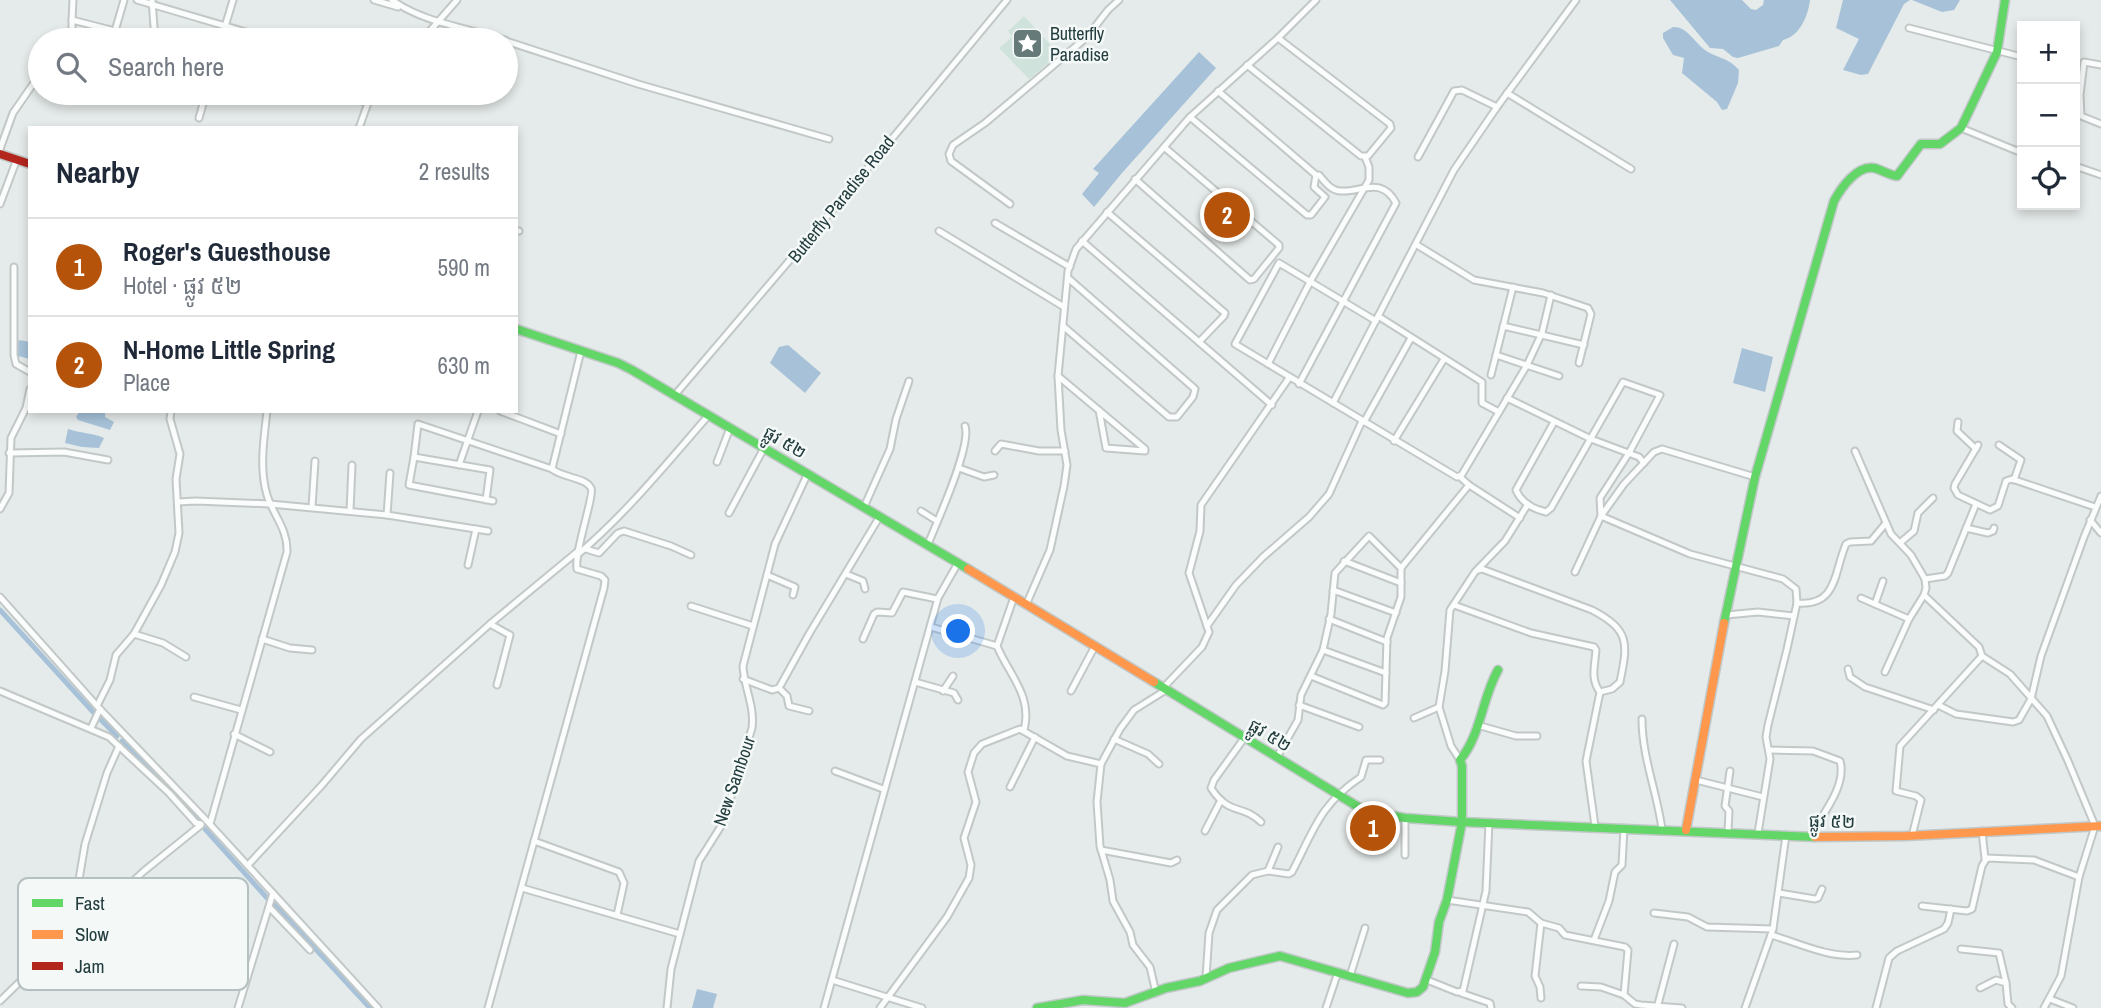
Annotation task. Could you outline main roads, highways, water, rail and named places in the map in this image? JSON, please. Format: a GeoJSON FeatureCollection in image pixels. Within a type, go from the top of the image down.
{"type":"FeatureCollection","features":[{"type":"Feature","properties":{"kind":"water"},"geometry":{"type":"Polygon","coordinates":[[[1670,0],[1742,0],[1756,10],[1763,5],[1764,0],[1810,0],[1805,19],[1794,34],[1783,40],[1779,46],[1738,58],[1723,49],[1710,48],[1670,0]]]}},
{"type":"Feature","properties":{"kind":"water"},"geometry":{"type":"Polygon","coordinates":[[[1843,0],[1910,0],[1904,4],[1868,74],[1843,70],[1859,39],[1836,28],[1843,0]]]}},
{"type":"Feature","properties":{"kind":"water"},"geometry":{"type":"Polygon","coordinates":[[[1912,0],[1960,0],[1954,10],[1942,12],[1912,0]]]}},
{"type":"Feature","properties":{"kind":"water"},"geometry":{"type":"Polygon","coordinates":[[[1673,27],[1683,29],[1709,53],[1731,63],[1739,70],[1738,83],[1727,109],[1722,110],[1717,102],[1682,73],[1684,58],[1673,55],[1663,38],[1663,33],[1673,27]]]}},
{"type":"Feature","properties":{"kind":"water"},"geometry":{"type":"Polygon","coordinates":[[[1199,52],[1216,68],[1094,207],[1082,194],[1099,173],[1093,169],[1199,52]]]}},
{"type":"Feature","properties":{"kind":"water"},"geometry":{"type":"Polygon","coordinates":[[[19,340],[28,342],[28,358],[18,356],[15,350],[19,340]]]}},
{"type":"Feature","properties":{"kind":"water"},"geometry":{"type":"Polygon","coordinates":[[[788,345],[821,373],[805,393],[770,363],[779,347],[788,345]]]}},
{"type":"Feature","properties":{"kind":"water"},"geometry":{"type":"Polygon","coordinates":[[[1742,348],[1773,357],[1765,392],[1733,383],[1742,348]]]}},
{"type":"Feature","properties":{"kind":"water"},"geometry":{"type":"Polygon","coordinates":[[[79,413],[105,413],[105,417],[114,422],[110,430],[76,417],[79,413]]]}},
{"type":"Feature","properties":{"kind":"water"},"geometry":{"type":"Polygon","coordinates":[[[68,429],[104,438],[99,448],[65,443],[68,429]]]}},
{"type":"Feature","properties":{"kind":"water"},"geometry":{"type":"Polygon","coordinates":[[[697,989],[717,994],[713,1008],[692,1008],[697,989]]]}},
{"type":"Feature","properties":{"kind":"waterway"},"geometry":{"type":"LineString","coordinates":[[0,610],[94,713]]}},
{"type":"Feature","properties":{"kind":"waterway"},"geometry":{"type":"LineString","coordinates":[[100,719],[117,736]]}},
{"type":"Feature","properties":{"kind":"waterway"},"geometry":{"type":"LineString","coordinates":[[122,741],[165,787]]}},
{"type":"Feature","properties":{"kind":"waterway"},"geometry":{"type":"LineString","coordinates":[[182,804],[197,819]]}},
{"type":"Feature","properties":{"kind":"waterway"},"geometry":{"type":"LineString","coordinates":[[205,829],[267,898]]}},
{"type":"Feature","properties":{"kind":"waterway"},"geometry":{"type":"LineString","coordinates":[[275,905],[370,1008]]}},
{"type":"Feature","properties":{"kind":"place","name":"Butterfly Paradise"},"geometry":{"type":"Point","coordinates":[1027,43]}},
{"type":"Feature","properties":{"kind":"place","name":"N-Home Little Spring"},"geometry":{"type":"Point","coordinates":[1227,215]}},
{"type":"Feature","properties":{"kind":"place","name":"Roger's Guesthouse"},"geometry":{"type":"Point","coordinates":[1373,828]}}]}
